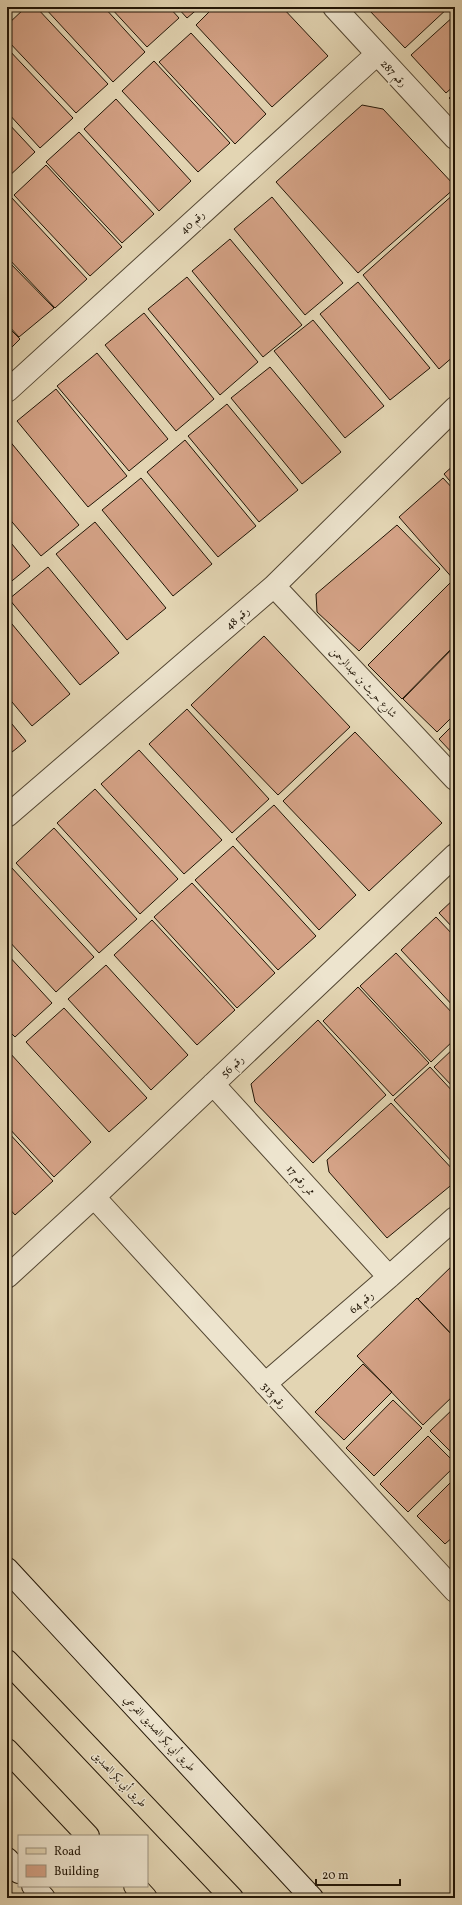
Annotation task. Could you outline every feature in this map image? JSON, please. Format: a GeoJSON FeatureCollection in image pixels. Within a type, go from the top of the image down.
{"type":"FeatureCollection","features":[{"type":"Feature","properties":{"kind":"main road","name":"طريق أبي بكر الصديق"},"geometry":{"type":"LineString","coordinates":[[7,1661],[232,1898]]}},
{"type":"Feature","properties":{"kind":"main road"},"geometry":{"type":"LineString","coordinates":[[7,1750],[87,1835]]}},
{"type":"Feature","properties":{"kind":"main road"},"geometry":{"type":"LineString","coordinates":[[136,1887],[146,1898]]}},
{"type":"Feature","properties":{"kind":"street","name":"رقم 287"},"geometry":{"type":"LineString","coordinates":[[334,7],[455,138]]}},
{"type":"Feature","properties":{"kind":"street","name":"رقم 40"},"geometry":{"type":"LineString","coordinates":[[7,391],[377,54]]}},
{"type":"Feature","properties":{"kind":"street","name":"رقم 48"},"geometry":{"type":"LineString","coordinates":[[7,816],[274,586],[455,408]]}},
{"type":"Feature","properties":{"kind":"street","name":"شارع حريث بن عبدالرحمن"},"geometry":{"type":"LineString","coordinates":[[274,586],[455,779]]}},
{"type":"Feature","properties":{"kind":"street","name":"رقم 56"},"geometry":{"type":"LineString","coordinates":[[7,1277],[94,1197],[455,855]]}},
{"type":"Feature","properties":{"kind":"street","name":"ممر رقم 17"},"geometry":{"type":"LineString","coordinates":[[213,1084],[389,1277]]}},
{"type":"Feature","properties":{"kind":"street","name":"رقم 313"},"geometry":{"type":"LineString","coordinates":[[94,1197],[455,1591]]}},
{"type":"Feature","properties":{"kind":"street","name":"رقم 64"},"geometry":{"type":"LineString","coordinates":[[265,1384],[455,1218]]}},
{"type":"Feature","properties":{"kind":"street","name":"طريق أبي بكر الصديق الفرعي"},"geometry":{"type":"LineString","coordinates":[[7,1569],[312,1898]]}},
{"type":"Feature","properties":{"kind":"street"},"geometry":{"type":"LineString","coordinates":[[7,1859],[18,1871]]}},
{"type":"Feature","properties":{"kind":"street"},"geometry":{"type":"LineString","coordinates":[[34,1887],[44,1898]]}},
{"type":"Feature","properties":{"kind":"building"},"geometry":{"type":"Polygon","coordinates":[[[26,7],[36,7],[108,84],[76,113],[7,40],[7,25],[26,7]]]}},
{"type":"Feature","properties":{"kind":"building"},"geometry":{"type":"Polygon","coordinates":[[[44,7],[104,7],[145,52],[113,82],[44,7]]]}},
{"type":"Feature","properties":{"kind":"building"},"geometry":{"type":"Polygon","coordinates":[[[110,7],[169,7],[179,18],[147,47],[110,7]]]}},
{"type":"Feature","properties":{"kind":"building"},"geometry":{"type":"Polygon","coordinates":[[[177,7],[200,7],[187,18],[177,7]]]}},
{"type":"Feature","properties":{"kind":"building"},"geometry":{"type":"Polygon","coordinates":[[[214,7],[282,7],[328,56],[272,107],[196,25],[214,7]]]}},
{"type":"Feature","properties":{"kind":"building"},"geometry":{"type":"Polygon","coordinates":[[[373,7],[449,7],[405,48],[369,10],[373,7]]]}},
{"type":"Feature","properties":{"kind":"building"},"geometry":{"type":"Polygon","coordinates":[[[455,15],[455,85],[446,93],[411,55],[455,15]]]}},
{"type":"Feature","properties":{"kind":"building"},"geometry":{"type":"Polygon","coordinates":[[[191,33],[266,114],[235,144],[159,62],[191,33]]]}},
{"type":"Feature","properties":{"kind":"building"},"geometry":{"type":"Polygon","coordinates":[[[7,48],[73,118],[40,148],[7,112],[7,48]]]}},
{"type":"Feature","properties":{"kind":"building"},"geometry":{"type":"Polygon","coordinates":[[[154,61],[230,143],[198,172],[122,91],[154,61]]]}},
{"type":"Feature","properties":{"kind":"building"},"geometry":{"type":"Polygon","coordinates":[[[455,93],[455,104],[449,98],[455,93]]]}},
{"type":"Feature","properties":{"kind":"building"},"geometry":{"type":"Polygon","coordinates":[[[116,99],[191,181],[159,211],[84,129],[116,99]]]}},
{"type":"Feature","properties":{"kind":"building"},"geometry":{"type":"Polygon","coordinates":[[[362,105],[383,109],[455,186],[455,188],[358,273],[276,182],[362,105]]]}},
{"type":"Feature","properties":{"kind":"building"},"geometry":{"type":"Polygon","coordinates":[[[7,122],[35,152],[7,178],[7,122]]]}},
{"type":"Feature","properties":{"kind":"building"},"geometry":{"type":"Polygon","coordinates":[[[79,132],[154,214],[122,243],[46,162],[79,132]]]}},
{"type":"Feature","properties":{"kind":"building"},"geometry":{"type":"Polygon","coordinates":[[[46,165],[122,247],[90,276],[14,195],[46,165]]]}},
{"type":"Feature","properties":{"kind":"building"},"geometry":{"type":"Polygon","coordinates":[[[455,193],[455,355],[439,369],[363,275],[455,193]]]}},
{"type":"Feature","properties":{"kind":"building"},"geometry":{"type":"Polygon","coordinates":[[[11,197],[87,279],[55,308],[7,257],[7,201],[11,197]]]}},
{"type":"Feature","properties":{"kind":"building"},"geometry":{"type":"Polygon","coordinates":[[[272,197],[343,283],[305,315],[234,229],[272,197]]]}},
{"type":"Feature","properties":{"kind":"building"},"geometry":{"type":"Polygon","coordinates":[[[230,239],[302,325],[263,357],[192,271],[230,239]]]}},
{"type":"Feature","properties":{"kind":"building"},"geometry":{"type":"Polygon","coordinates":[[[7,260],[54,308],[19,337],[7,324],[7,260]]]}},
{"type":"Feature","properties":{"kind":"building"},"geometry":{"type":"Polygon","coordinates":[[[187,277],[258,362],[220,395],[148,309],[187,277]]]}},
{"type":"Feature","properties":{"kind":"building"},"geometry":{"type":"Polygon","coordinates":[[[358,282],[430,368],[390,400],[320,314],[358,282]]]}},
{"type":"Feature","properties":{"kind":"building"},"geometry":{"type":"Polygon","coordinates":[[[144,313],[214,399],[176,431],[105,345],[144,313]]]}},
{"type":"Feature","properties":{"kind":"building"},"geometry":{"type":"Polygon","coordinates":[[[313,320],[384,406],[345,438],[274,351],[313,320]]]}},
{"type":"Feature","properties":{"kind":"building"},"geometry":{"type":"Polygon","coordinates":[[[7,326],[20,339],[7,352],[7,326]]]}},
{"type":"Feature","properties":{"kind":"building"},"geometry":{"type":"Polygon","coordinates":[[[97,353],[168,439],[129,471],[57,386],[97,353]]]}},
{"type":"Feature","properties":{"kind":"building"},"geometry":{"type":"Polygon","coordinates":[[[270,367],[341,452],[302,484],[231,398],[270,367]]]}},
{"type":"Feature","properties":{"kind":"building"},"geometry":{"type":"Polygon","coordinates":[[[56,389],[127,476],[88,507],[17,421],[56,389]]]}},
{"type":"Feature","properties":{"kind":"building"},"geometry":{"type":"Polygon","coordinates":[[[227,404],[298,490],[259,522],[188,436],[227,404]]]}},
{"type":"Feature","properties":{"kind":"building"},"geometry":{"type":"Polygon","coordinates":[[[8,439],[79,525],[41,556],[7,516],[8,439]]]}},
{"type":"Feature","properties":{"kind":"building"},"geometry":{"type":"Polygon","coordinates":[[[185,440],[256,526],[218,557],[147,472],[185,440]]]}},
{"type":"Feature","properties":{"kind":"building"},"geometry":{"type":"Polygon","coordinates":[[[455,464],[455,487],[444,474],[455,464]]]}},
{"type":"Feature","properties":{"kind":"building"},"geometry":{"type":"Polygon","coordinates":[[[141,478],[212,564],[173,596],[102,510],[141,478]]]}},
{"type":"Feature","properties":{"kind":"building"},"geometry":{"type":"Polygon","coordinates":[[[443,478],[455,491],[455,581],[399,517],[443,478]]]}},
{"type":"Feature","properties":{"kind":"building"},"geometry":{"type":"Polygon","coordinates":[[[95,522],[166,608],[127,640],[56,554],[95,522]]]}},
{"type":"Feature","properties":{"kind":"building"},"geometry":{"type":"Polygon","coordinates":[[[397,525],[440,569],[359,651],[317,612],[316,594],[397,525]]]}},
{"type":"Feature","properties":{"kind":"building"},"geometry":{"type":"Polygon","coordinates":[[[7,538],[30,566],[7,585],[7,538]]]}},
{"type":"Feature","properties":{"kind":"building"},"geometry":{"type":"Polygon","coordinates":[[[48,567],[119,653],[80,685],[9,599],[48,567]]]}},
{"type":"Feature","properties":{"kind":"building"},"geometry":{"type":"Polygon","coordinates":[[[450,583],[455,589],[455,645],[402,699],[368,665],[450,583]]]}},
{"type":"Feature","properties":{"kind":"building"},"geometry":{"type":"Polygon","coordinates":[[[7,618],[70,694],[32,726],[7,696],[7,618]]]}},
{"type":"Feature","properties":{"kind":"building"},"geometry":{"type":"Polygon","coordinates":[[[264,636],[350,727],[278,795],[191,705],[264,636]]]}},
{"type":"Feature","properties":{"kind":"building"},"geometry":{"type":"Polygon","coordinates":[[[455,646],[455,714],[437,732],[403,699],[455,646]]]}},
{"type":"Feature","properties":{"kind":"building"},"geometry":{"type":"Polygon","coordinates":[[[187,709],[269,799],[232,833],[149,744],[187,709]]]}},
{"type":"Feature","properties":{"kind":"building"},"geometry":{"type":"Polygon","coordinates":[[[7,718],[26,741],[7,756],[7,718]]]}},
{"type":"Feature","properties":{"kind":"building"},"geometry":{"type":"Polygon","coordinates":[[[455,723],[455,756],[439,739],[455,723]]]}},
{"type":"Feature","properties":{"kind":"building"},"geometry":{"type":"Polygon","coordinates":[[[355,732],[442,823],[369,891],[283,801],[355,732]]]}},
{"type":"Feature","properties":{"kind":"building"},"geometry":{"type":"Polygon","coordinates":[[[139,750],[222,840],[184,874],[101,784],[139,750]]]}},
{"type":"Feature","properties":{"kind":"building"},"geometry":{"type":"Polygon","coordinates":[[[95,789],[178,879],[140,914],[57,823],[95,789]]]}},
{"type":"Feature","properties":{"kind":"building"},"geometry":{"type":"Polygon","coordinates":[[[274,805],[356,895],[319,930],[236,839],[274,805]]]}},
{"type":"Feature","properties":{"kind":"building"},"geometry":{"type":"Polygon","coordinates":[[[54,828],[137,919],[99,953],[16,863],[54,828]]]}},
{"type":"Feature","properties":{"kind":"building"},"geometry":{"type":"Polygon","coordinates":[[[233,846],[316,936],[278,970],[195,880],[233,846]]]}},
{"type":"Feature","properties":{"kind":"building"},"geometry":{"type":"Polygon","coordinates":[[[11,867],[94,957],[56,992],[7,939],[7,871],[11,867]]]}},
{"type":"Feature","properties":{"kind":"building"},"geometry":{"type":"Polygon","coordinates":[[[192,883],[275,973],[237,1008],[154,917],[192,883]]]}},
{"type":"Feature","properties":{"kind":"building"},"geometry":{"type":"Polygon","coordinates":[[[455,898],[455,930],[439,913],[455,898]]]}},
{"type":"Feature","properties":{"kind":"building"},"geometry":{"type":"Polygon","coordinates":[[[436,917],[455,937],[455,1008],[401,950],[436,917]]]}},
{"type":"Feature","properties":{"kind":"building"},"geometry":{"type":"Polygon","coordinates":[[[152,920],[235,1010],[197,1045],[114,955],[152,920]]]}},
{"type":"Feature","properties":{"kind":"building"},"geometry":{"type":"Polygon","coordinates":[[[396,953],[455,1016],[455,1039],[431,1062],[360,986],[396,953]]]}},
{"type":"Feature","properties":{"kind":"building"},"geometry":{"type":"Polygon","coordinates":[[[7,954],[52,1003],[15,1037],[7,1029],[7,954]]]}},
{"type":"Feature","properties":{"kind":"building"},"geometry":{"type":"Polygon","coordinates":[[[106,965],[188,1055],[151,1090],[68,999],[106,965]]]}},
{"type":"Feature","properties":{"kind":"building"},"geometry":{"type":"Polygon","coordinates":[[[358,987],[429,1063],[393,1096],[323,1021],[358,987]]]}},
{"type":"Feature","properties":{"kind":"building"},"geometry":{"type":"Polygon","coordinates":[[[64,1008],[147,1098],[109,1132],[26,1042],[64,1008]]]}},
{"type":"Feature","properties":{"kind":"building"},"geometry":{"type":"Polygon","coordinates":[[[318,1020],[386,1095],[313,1163],[255,1102],[251,1084],[318,1020]]]}},
{"type":"Feature","properties":{"kind":"building"},"geometry":{"type":"Polygon","coordinates":[[[455,1047],[455,1089],[434,1067],[455,1047]]]}},
{"type":"Feature","properties":{"kind":"building"},"geometry":{"type":"Polygon","coordinates":[[[9,1052],[91,1142],[54,1177],[7,1126],[7,1054],[9,1052]]]}},
{"type":"Feature","properties":{"kind":"building"},"geometry":{"type":"Polygon","coordinates":[[[430,1067],[455,1094],[455,1165],[394,1100],[430,1067]]]}},
{"type":"Feature","properties":{"kind":"building"},"geometry":{"type":"Polygon","coordinates":[[[391,1103],[455,1172],[455,1182],[387,1238],[329,1172],[327,1160],[391,1103]]]}},
{"type":"Feature","properties":{"kind":"building"},"geometry":{"type":"Polygon","coordinates":[[[7,1131],[53,1181],[15,1215],[7,1206],[7,1131]]]}},
{"type":"Feature","properties":{"kind":"building"},"geometry":{"type":"Polygon","coordinates":[[[455,1263],[455,1338],[418,1299],[455,1263]]]}},
{"type":"Feature","properties":{"kind":"building"},"geometry":{"type":"Polygon","coordinates":[[[417,1298],[455,1338],[455,1394],[423,1425],[357,1356],[417,1298]]]}},
{"type":"Feature","properties":{"kind":"building"},"geometry":{"type":"Polygon","coordinates":[[[363,1364],[392,1392],[344,1440],[315,1412],[363,1364]]]}},
{"type":"Feature","properties":{"kind":"building"},"geometry":{"type":"Polygon","coordinates":[[[393,1400],[422,1428],[374,1476],[346,1448],[393,1400]]]}},
{"type":"Feature","properties":{"kind":"building"},"geometry":{"type":"Polygon","coordinates":[[[455,1407],[455,1456],[430,1431],[455,1407]]]}},
{"type":"Feature","properties":{"kind":"building"},"geometry":{"type":"Polygon","coordinates":[[[428,1436],[455,1463],[455,1466],[408,1512],[380,1484],[428,1436]]]}},
{"type":"Feature","properties":{"kind":"building"},"geometry":{"type":"Polygon","coordinates":[[[455,1478],[455,1535],[445,1544],[417,1516],[455,1478]]]}}]}
